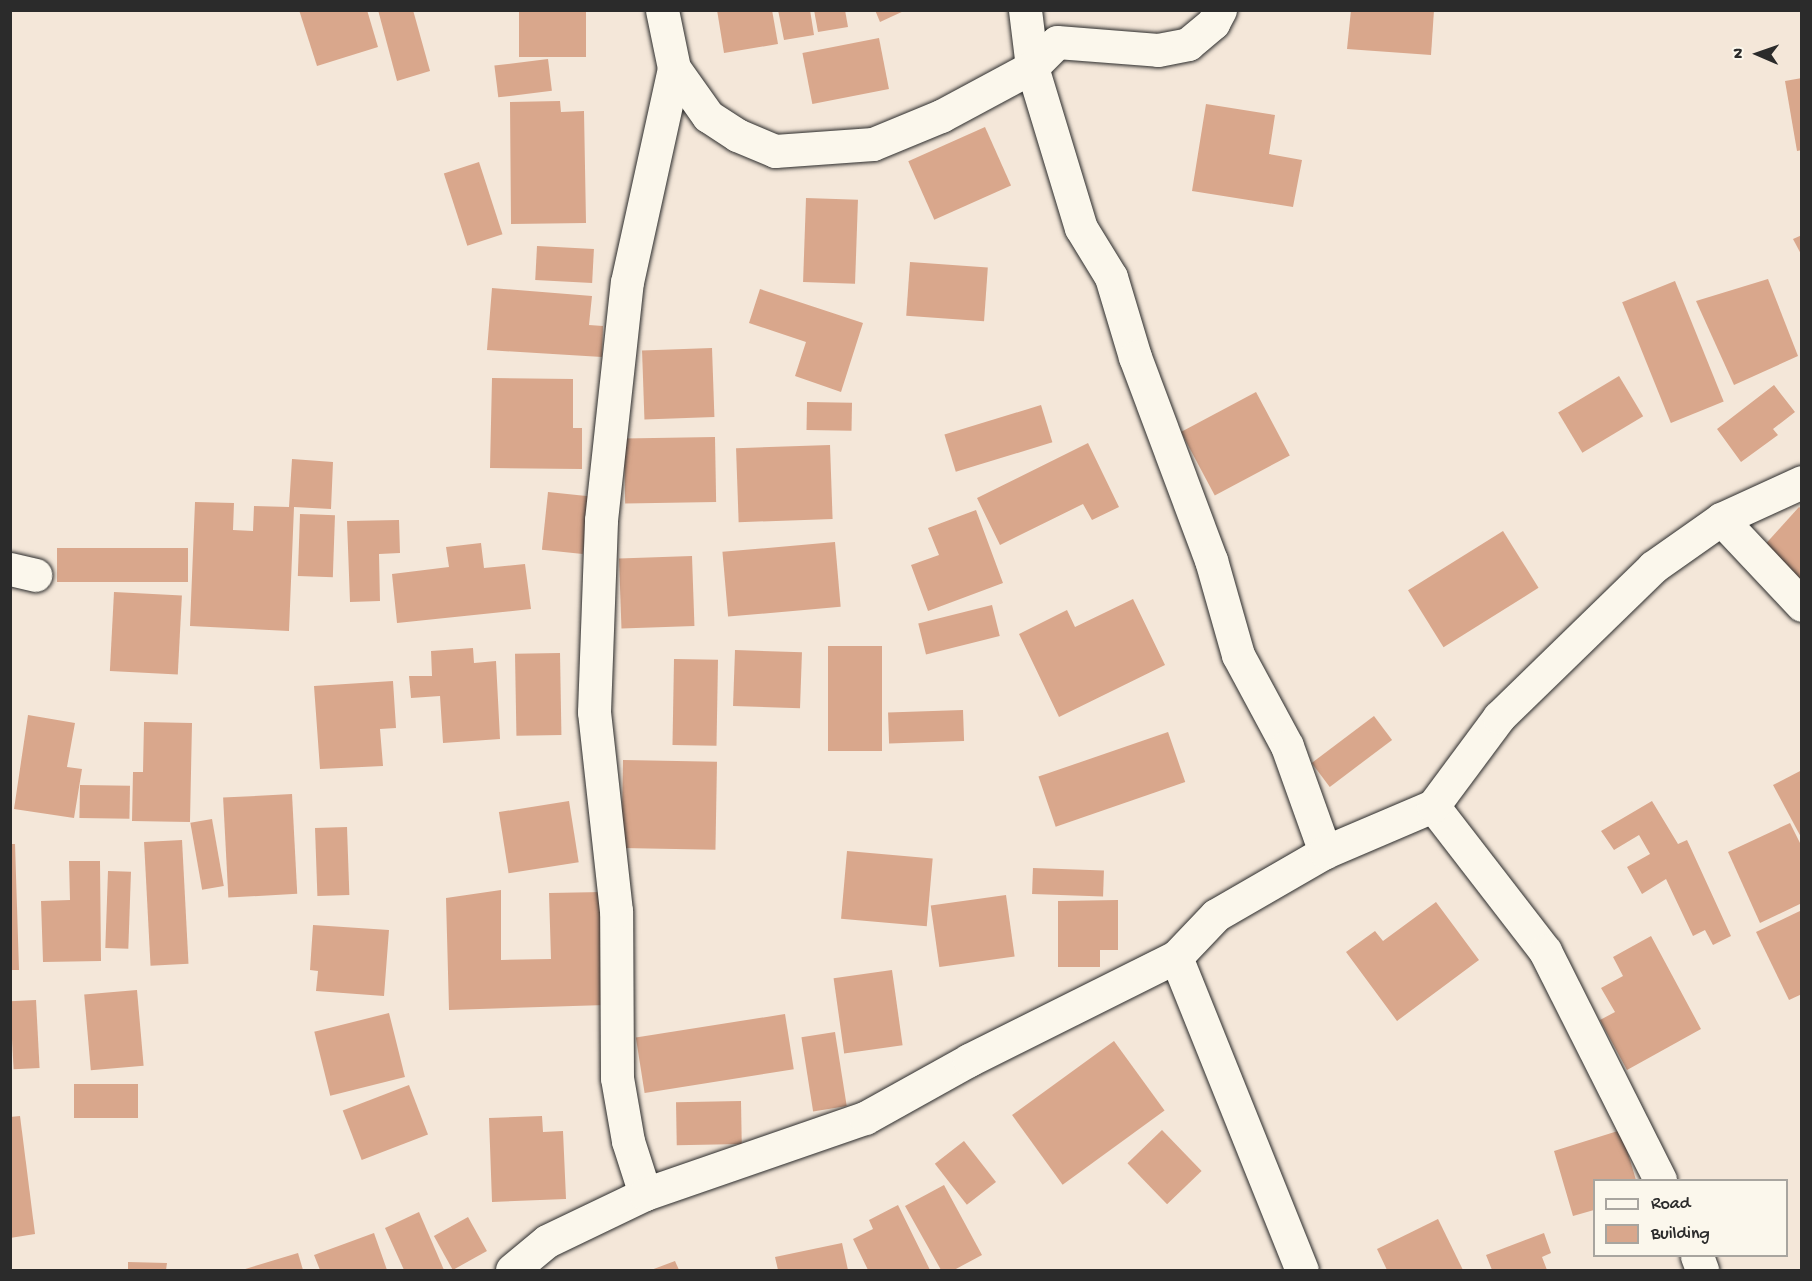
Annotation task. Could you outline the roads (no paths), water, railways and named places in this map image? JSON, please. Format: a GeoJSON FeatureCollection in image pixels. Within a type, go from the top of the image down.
{"type":"FeatureCollection","features":[{"type":"Feature","properties":{"kind":"street"},"geometry":{"type":"LineString","coordinates":[[662,10],[674,68],[708,116],[737,135],[776,151],[873,144],[941,116],[1032,67],[1057,42],[1158,50],[1188,44],[1214,23],[1220,10]]}},
{"type":"Feature","properties":{"kind":"street"},"geometry":{"type":"LineString","coordinates":[[1025,10],[1032,67],[1081,228],[1111,277],[1135,357],[1211,561],[1238,655],[1287,746],[1325,852]]}},
{"type":"Feature","properties":{"kind":"street"},"geometry":{"type":"LineString","coordinates":[[645,1194],[628,1141],[617,1078],[616,911],[594,712],[601,520],[627,282],[674,68]]}},
{"type":"Feature","properties":{"kind":"street"},"geometry":{"type":"LineString","coordinates":[[512,1270],[547,1241],[645,1194],[865,1118],[969,1059],[1176,957],[1216,915],[1325,852],[1433,806],[1499,717],[1653,567],[1721,519],[1802,482]]}},
{"type":"Feature","properties":{"kind":"street"},"geometry":{"type":"LineString","coordinates":[[1721,519],[1802,605]]}},
{"type":"Feature","properties":{"kind":"street"},"geometry":{"type":"LineString","coordinates":[[1433,806],[1545,951],[1659,1179]]}},
{"type":"Feature","properties":{"kind":"street"},"geometry":{"type":"LineString","coordinates":[[1176,957],[1302,1270]]}}]}
